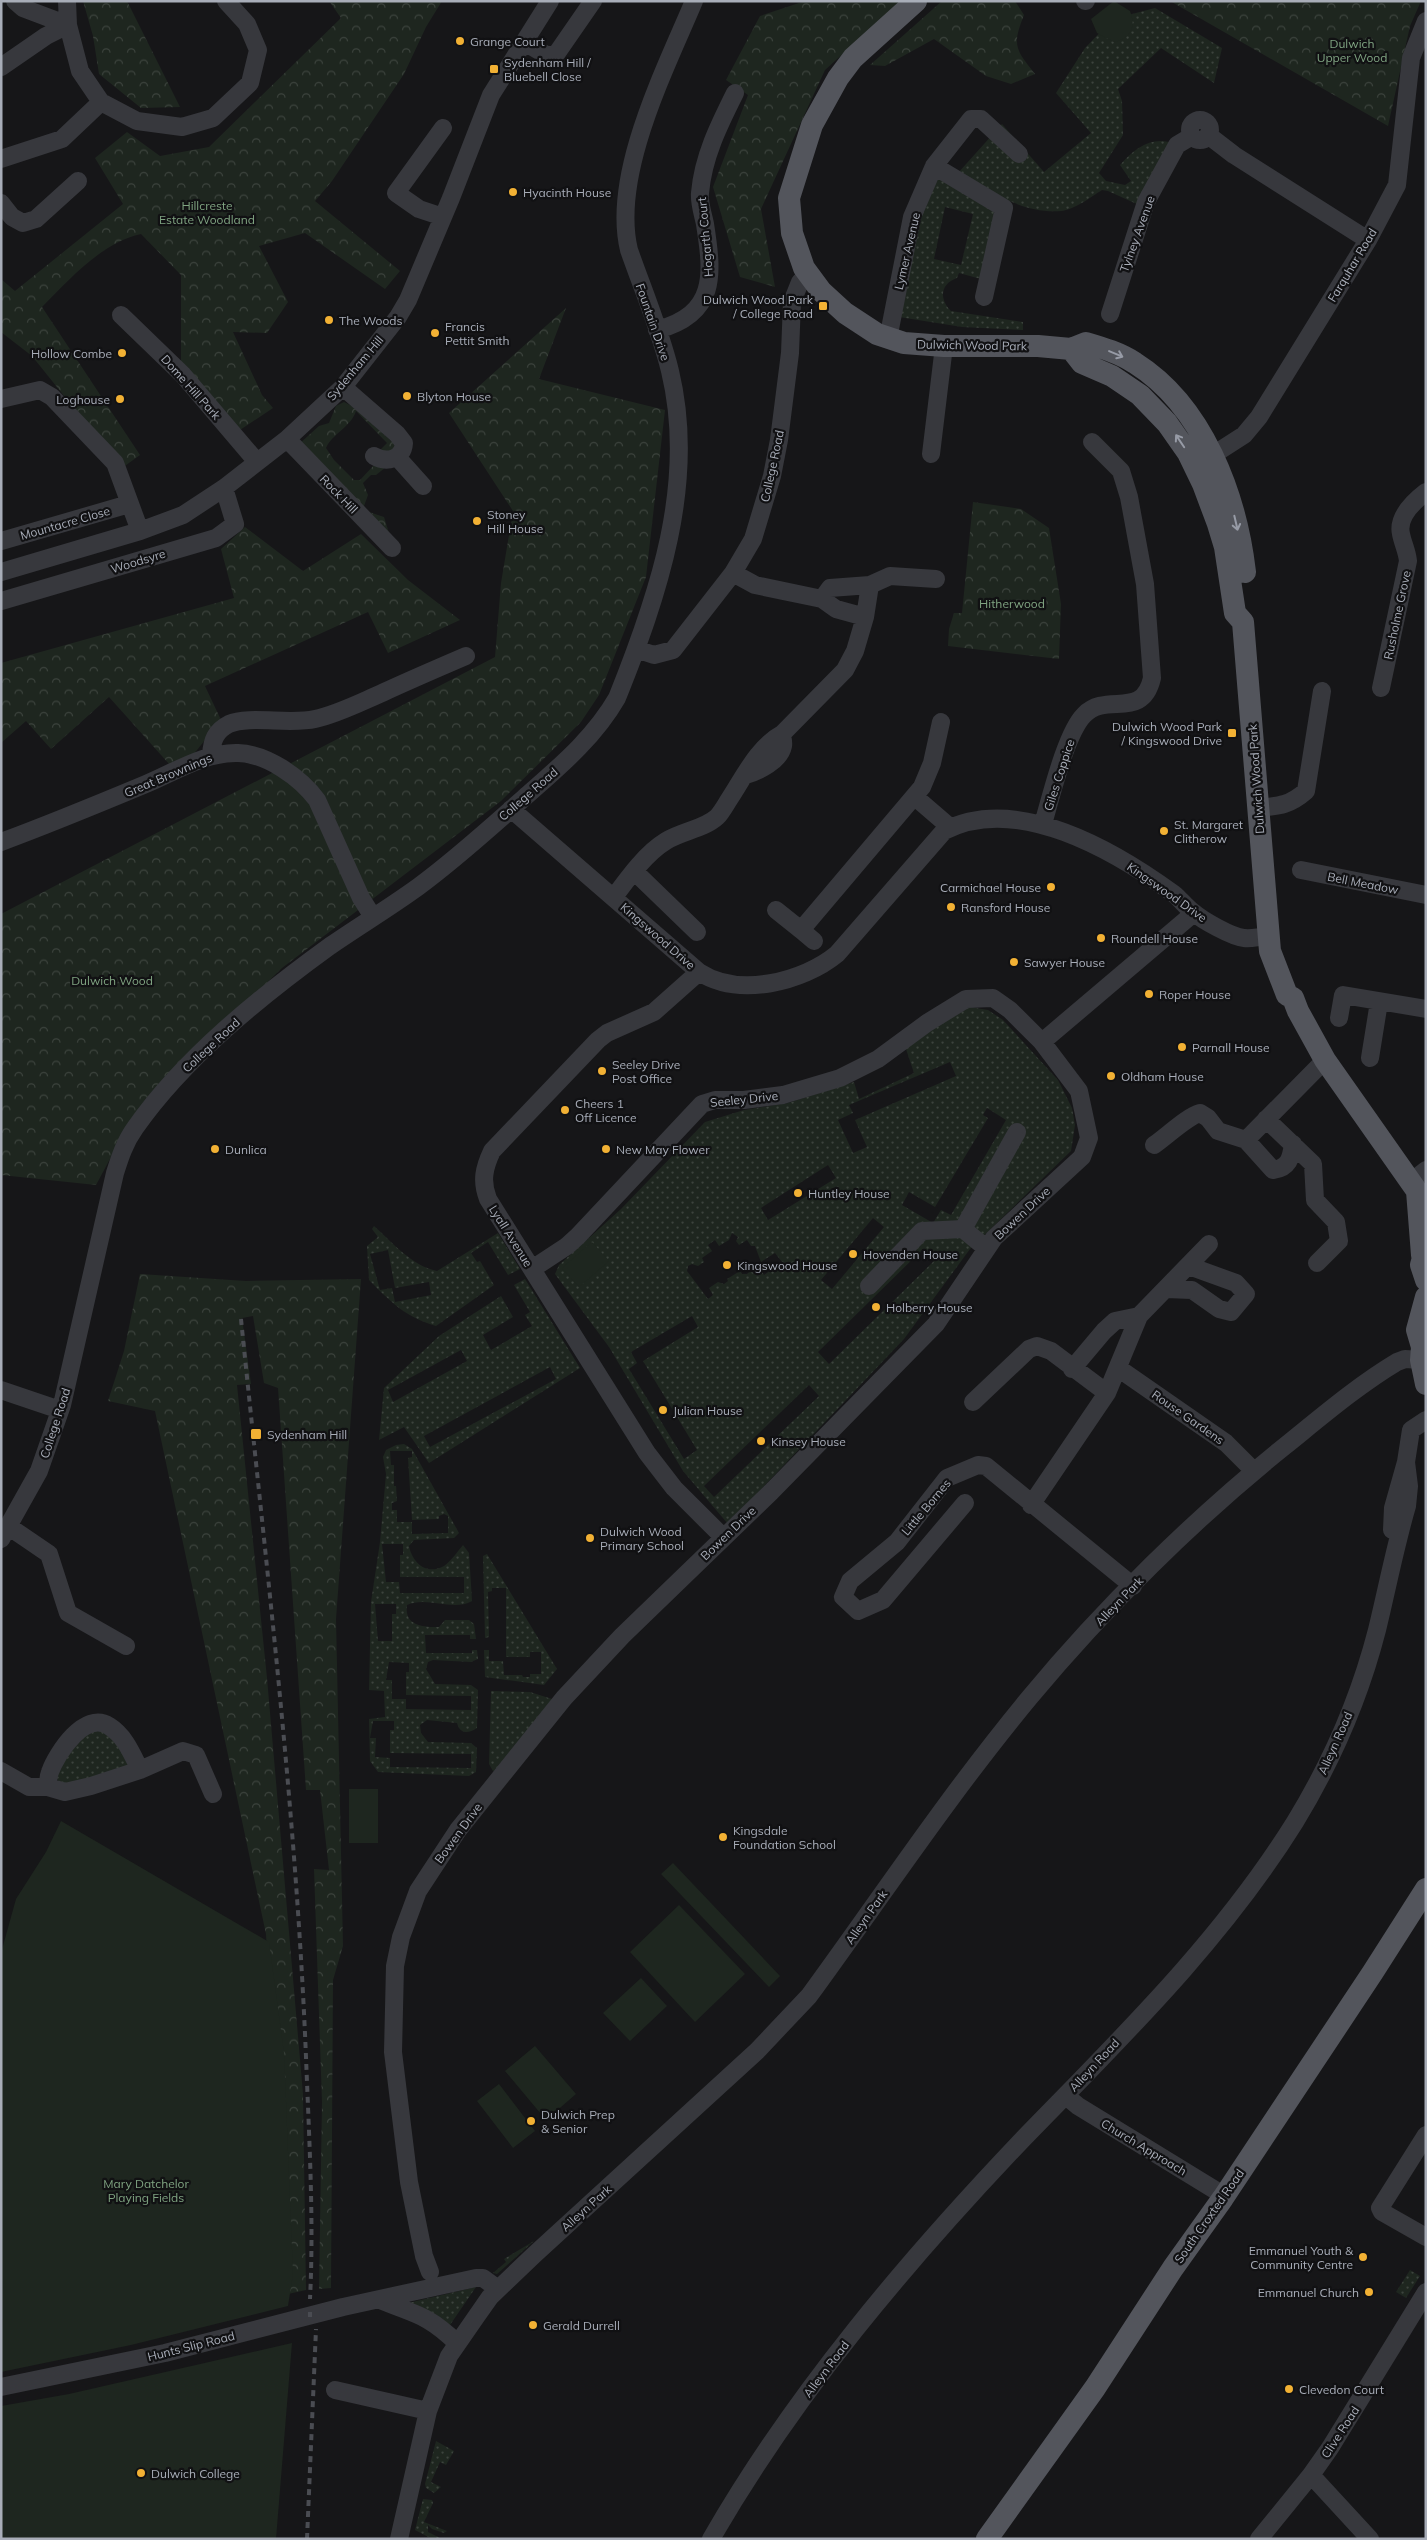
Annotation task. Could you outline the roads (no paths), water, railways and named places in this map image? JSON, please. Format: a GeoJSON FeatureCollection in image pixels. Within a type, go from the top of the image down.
{"type":"FeatureCollection","features":[{"type":"Feature","properties":{"kind":"main road"},"geometry":{"type":"LineString","coordinates":[[808,275],[796,252],[789,214],[789,201],[812,126],[838,78],[853,58],[916,1]]}},
{"type":"Feature","properties":{"kind":"main road","name":"Dulwich Wood Park"},"geometry":{"type":"LineString","coordinates":[[808,275],[845,313],[864,327],[888,338],[909,344],[1014,346],[1071,350],[1082,363],[1112,376],[1145,400],[1204,461],[1234,514],[1240,544],[1249,612],[1243,622],[1257,808],[1270,936]]}},
{"type":"Feature","properties":{"kind":"main road"},"geometry":{"type":"LineString","coordinates":[[1270,936],[1283,949],[1296,990],[1293,998],[1298,1011],[1325,1060],[1420,1186],[1425,1273],[1417,1330],[1423,1350],[1426,1384]]}},
{"type":"Feature","properties":{"kind":"main road","name":"South Croxted Road"},"geometry":{"type":"LineString","coordinates":[[987,2539],[1095,2388],[1173,2268],[1223,2198],[1426,1889]]}},
{"type":"Feature","properties":{"kind":"street"},"geometry":{"type":"LineString","coordinates":[[15,1],[23,8],[68,25]]}},
{"type":"Feature","properties":{"kind":"street"},"geometry":{"type":"LineString","coordinates":[[67,1],[68,25],[80,71],[101,102],[137,121],[182,127],[212,118],[250,83],[258,50],[246,24],[226,1]]}},
{"type":"Feature","properties":{"kind":"street","name":"Sydenham Hill"},"geometry":{"type":"LineString","coordinates":[[1,572],[140,531],[183,515],[224,488],[287,440],[343,387],[403,308],[443,217],[491,95],[550,1]]}},
{"type":"Feature","properties":{"kind":"street"},"geometry":{"type":"LineString","coordinates":[[524,42],[548,56],[558,53],[593,1]]}},
{"type":"Feature","properties":{"kind":"street","name":"Fountain Drive"},"geometry":{"type":"LineString","coordinates":[[636,650],[660,582],[672,530],[678,449],[677,408],[670,372],[658,330],[629,250],[625,233],[625,212],[637,144],[694,1]]}},
{"type":"Feature","properties":{"kind":"street"},"geometry":{"type":"LineString","coordinates":[[1,67],[46,36],[68,25]]}},
{"type":"Feature","properties":{"kind":"street","name":"Farquhar Road"},"geometry":{"type":"LineString","coordinates":[[1204,461],[1244,434],[1259,417],[1368,240],[1397,185],[1411,58],[1423,31]]}},
{"type":"Feature","properties":{"kind":"street","name":"Hogarth Court"},"geometry":{"type":"LineString","coordinates":[[658,330],[680,324],[692,314],[708,288],[706,235],[700,194],[711,139],[735,93]]}},
{"type":"Feature","properties":{"kind":"street"},"geometry":{"type":"LineString","coordinates":[[1,159],[62,139],[101,102]]}},
{"type":"Feature","properties":{"kind":"street","name":"Lymer Avenue"},"geometry":{"type":"LineString","coordinates":[[888,338],[912,217],[934,166],[971,119],[981,119],[1019,154]]}},
{"type":"Feature","properties":{"kind":"street"},"geometry":{"type":"LineString","coordinates":[[443,128],[396,193],[420,209],[443,217]]}},
{"type":"Feature","properties":{"kind":"street","name":"Tylney Avenue"},"geometry":{"type":"LineString","coordinates":[[1110,314],[1146,202],[1178,145],[1200,136],[1234,155],[1368,240]]}},
{"type":"Feature","properties":{"kind":"street"},"geometry":{"type":"LineString","coordinates":[[934,166],[1004,208],[984,297]]}},
{"type":"Feature","properties":{"kind":"street"},"geometry":{"type":"LineString","coordinates":[[1,202],[12,217],[23,223],[36,219],[78,181]]}},
{"type":"Feature","properties":{"kind":"street","name":"College Road"},"geometry":{"type":"LineString","coordinates":[[5,1532],[39,1471],[60,1410],[115,1173],[124,1148],[135,1128],[198,1056],[285,981],[418,887],[511,809],[573,753],[607,716],[617,698],[636,650],[654,655],[673,650],[733,573],[753,539],[772,476],[790,353],[792,302],[800,282],[808,275]]}},
{"type":"Feature","properties":{"kind":"street","name":"Dome Hill Park"},"geometry":{"type":"LineString","coordinates":[[121,315],[183,375],[258,462]]}},
{"type":"Feature","properties":{"kind":"street"},"geometry":{"type":"LineString","coordinates":[[932,454],[926,433],[944,346]]}},
{"type":"Feature","properties":{"kind":"street"},"geometry":{"type":"LineString","coordinates":[[343,387],[402,439],[403,448],[397,457],[387,461],[374,456]]}},
{"type":"Feature","properties":{"kind":"street"},"geometry":{"type":"LineString","coordinates":[[1,399],[40,390],[52,398],[115,463],[140,531]]}},
{"type":"Feature","properties":{"kind":"street","name":"Rock Hill"},"geometry":{"type":"LineString","coordinates":[[287,440],[392,548]]}},
{"type":"Feature","properties":{"kind":"street","name":"Giles Coppice"},"geometry":{"type":"LineString","coordinates":[[1043,824],[1072,732],[1083,715],[1102,705],[1135,703],[1142,700],[1150,689],[1152,678],[1145,584],[1129,497],[1121,471],[1092,442]]}},
{"type":"Feature","properties":{"kind":"street"},"geometry":{"type":"LineString","coordinates":[[397,457],[423,486]]}},
{"type":"Feature","properties":{"kind":"street","name":"Woodsyre"},"geometry":{"type":"LineString","coordinates":[[1,601],[216,538],[235,524],[224,488]]}},
{"type":"Feature","properties":{"kind":"street","name":"Rusholme Grove"},"geometry":{"type":"LineString","coordinates":[[1381,688],[1408,561],[1400,523],[1412,503],[1426,492]]}},
{"type":"Feature","properties":{"kind":"street","name":"Mountacre Close"},"geometry":{"type":"LineString","coordinates":[[1,542],[129,504]]}},
{"type":"Feature","properties":{"kind":"street"},"geometry":{"type":"LineString","coordinates":[[733,573],[755,585],[822,598],[836,609],[865,617]]}},
{"type":"Feature","properties":{"kind":"street"},"geometry":{"type":"LineString","coordinates":[[822,598],[830,588],[870,585],[890,576],[936,579]]}},
{"type":"Feature","properties":{"kind":"street"},"geometry":{"type":"LineString","coordinates":[[614,897],[635,872],[665,842],[684,831],[709,823],[719,815],[746,775],[754,758],[771,740],[782,734],[844,670],[856,651],[865,617],[870,585]]}},
{"type":"Feature","properties":{"kind":"street"},"geometry":{"type":"LineString","coordinates":[[211,755],[212,742],[218,731],[229,724],[242,720],[295,722],[316,719],[365,701],[466,656]]}},
{"type":"Feature","properties":{"kind":"street"},"geometry":{"type":"LineString","coordinates":[[1257,808],[1285,805],[1294,802],[1306,791],[1322,691]]}},
{"type":"Feature","properties":{"kind":"street"},"geometry":{"type":"LineString","coordinates":[[776,910],[808,936],[915,797],[928,776],[941,722]]}},
{"type":"Feature","properties":{"kind":"street","name":"Great Brownings"},"geometry":{"type":"LineString","coordinates":[[1,842],[151,782],[211,755],[239,753],[266,758],[308,787],[317,800],[361,898],[374,917]]}},
{"type":"Feature","properties":{"kind":"street"},"geometry":{"type":"LineString","coordinates":[[915,797],[951,828]]}},
{"type":"Feature","properties":{"kind":"street","name":"Kingswood Drive"},"geometry":{"type":"LineString","coordinates":[[511,809],[699,972],[711,978],[751,986],[783,980],[813,971],[837,954],[938,837],[951,828],[989,818],[1043,824],[1116,858],[1175,895],[1194,914],[1238,937],[1270,936]]}},
{"type":"Feature","properties":{"kind":"street","name":"Bell Meadow"},"geometry":{"type":"LineString","coordinates":[[1301,870],[1426,895]]}},
{"type":"Feature","properties":{"kind":"street"},"geometry":{"type":"LineString","coordinates":[[635,872],[697,932]]}},
{"type":"Feature","properties":{"kind":"street"},"geometry":{"type":"LineString","coordinates":[[1042,1042],[1194,914]]}},
{"type":"Feature","properties":{"kind":"street","name":"Lyall Avenue"},"geometry":{"type":"LineString","coordinates":[[699,972],[654,1012],[598,1040],[492,1151],[486,1164],[483,1187],[488,1199],[647,1453],[674,1488],[723,1537]]}},
{"type":"Feature","properties":{"kind":"street"},"geometry":{"type":"LineString","coordinates":[[1339,1018],[1342,995],[1426,1010]]}},
{"type":"Feature","properties":{"kind":"street","name":"Seeley Drive"},"geometry":{"type":"LineString","coordinates":[[532,1269],[568,1246],[702,1104],[724,1099],[744,1100],[783,1096],[840,1078],[878,1059],[966,999],[993,998],[1010,1010],[1042,1042]]}},
{"type":"Feature","properties":{"kind":"street"},"geometry":{"type":"LineString","coordinates":[[1370,1058],[1379,1002]]}},
{"type":"Feature","properties":{"kind":"street","name":"Bowen Drive"},"geometry":{"type":"LineString","coordinates":[[421,2262],[393,2052],[395,1966],[401,1937],[413,1902],[458,1830],[564,1698],[622,1636],[771,1492],[936,1324],[994,1238],[1082,1156],[1089,1138],[1079,1091],[1042,1042]]}},
{"type":"Feature","properties":{"kind":"street"},"geometry":{"type":"LineString","coordinates":[[1246,1140],[1325,1060]]}},
{"type":"Feature","properties":{"kind":"street"},"geometry":{"type":"LineString","coordinates":[[1154,1144],[1176,1130],[1191,1115],[1200,1113],[1208,1118],[1218,1131],[1246,1140],[1273,1170],[1282,1169],[1289,1162],[1293,1144]]}},
{"type":"Feature","properties":{"kind":"street"},"geometry":{"type":"LineString","coordinates":[[1266,1119],[1313,1164],[1315,1200],[1336,1222],[1338,1241],[1316,1263]]}},
{"type":"Feature","properties":{"kind":"street"},"geometry":{"type":"LineString","coordinates":[[963,1229],[1017,1132]]}},
{"type":"Feature","properties":{"kind":"street"},"geometry":{"type":"LineString","coordinates":[[869,1286],[922,1230],[963,1229],[986,1248]]}},
{"type":"Feature","properties":{"kind":"street"},"geometry":{"type":"LineString","coordinates":[[1031,1505],[1107,1393],[1139,1316],[1189,1266],[1208,1244]]}},
{"type":"Feature","properties":{"kind":"street"},"geometry":{"type":"LineString","coordinates":[[1166,1289],[1192,1290],[1219,1309],[1231,1312],[1246,1294],[1236,1283],[1189,1266]]}},
{"type":"Feature","properties":{"kind":"street"},"geometry":{"type":"LineString","coordinates":[[1072,1368],[1115,1321],[1139,1316]]}},
{"type":"Feature","properties":{"kind":"street"},"geometry":{"type":"LineString","coordinates":[[973,1402],[1029,1349],[1037,1346],[1052,1351],[1107,1393]]}},
{"type":"Feature","properties":{"kind":"street","name":"Alleyn Park"},"geometry":{"type":"LineString","coordinates":[[399,2539],[428,2411],[457,2343],[498,2288],[757,2051],[791,2017],[809,1996],[961,1786],[1029,1699],[1133,1586],[1254,1471],[1383,1370],[1423,1350]]}},
{"type":"Feature","properties":{"kind":"street","name":"Rouse Gardens"},"geometry":{"type":"LineString","coordinates":[[1118,1368],[1226,1443],[1254,1471]]}},
{"type":"Feature","properties":{"kind":"street"},"geometry":{"type":"LineString","coordinates":[[1,1390],[60,1410]]}},
{"type":"Feature","properties":{"kind":"street","name":"Alleyn Road"},"geometry":{"type":"LineString","coordinates":[[711,2539],[732,2501],[782,2429],[856,2329],[958,2209],[1184,1970],[1225,1923],[1296,1821],[1332,1752],[1361,1681],[1376,1631],[1395,1547],[1392,1520],[1406,1462],[1411,1430],[1426,1420]]}},
{"type":"Feature","properties":{"kind":"street","name":"Little Bornes"},"geometry":{"type":"LineString","coordinates":[[965,1503],[883,1600],[858,1611],[844,1598],[850,1581],[903,1536],[947,1478],[978,1465],[986,1466],[1031,1505],[1133,1586]]}},
{"type":"Feature","properties":{"kind":"street"},"geometry":{"type":"LineString","coordinates":[[5,1532],[49,1554],[68,1613],[126,1646]]}},
{"type":"Feature","properties":{"kind":"street"},"geometry":{"type":"LineString","coordinates":[[48,1788],[49,1774],[63,1748],[85,1725],[96,1722],[110,1726],[124,1741],[140,1770]]}},
{"type":"Feature","properties":{"kind":"street"},"geometry":{"type":"LineString","coordinates":[[1,1771],[28,1788],[48,1788],[65,1792],[91,1786],[140,1770],[183,1751],[196,1755],[214,1794]]}},
{"type":"Feature","properties":{"kind":"street","name":"Church Approach"},"geometry":{"type":"LineString","coordinates":[[1066,2096],[1078,2106],[1215,2190],[1223,2198]]}},
{"type":"Feature","properties":{"kind":"street"},"geometry":{"type":"LineString","coordinates":[[1426,2136],[1380,2208],[1382,2212],[1426,2237]]}},
{"type":"Feature","properties":{"kind":"street","name":"Hunts Slip Road"},"geometry":{"type":"LineString","coordinates":[[1,2387],[165,2353],[277,2323],[476,2278],[483,2278],[498,2288]]}},
{"type":"Feature","properties":{"kind":"street","name":"Clive Road"},"geometry":{"type":"LineString","coordinates":[[1259,2539],[1311,2475],[1424,2299]]}},
{"type":"Feature","properties":{"kind":"street"},"geometry":{"type":"LineString","coordinates":[[380,2300],[421,2314],[444,2330],[457,2343]]}},
{"type":"Feature","properties":{"kind":"street"},"geometry":{"type":"LineString","coordinates":[[334,2390],[428,2411]]}},
{"type":"Feature","properties":{"kind":"street"},"geometry":{"type":"LineString","coordinates":[[1311,2475],[1370,2539]]}},
{"type":"Feature","properties":{"kind":"railway"},"geometry":{"type":"LineString","coordinates":[[241,1319],[288,1780],[295,1872],[310,2148],[310,2299]]}},
{"type":"Feature","properties":{"kind":"railway"},"geometry":{"type":"LineString","coordinates":[[310,2312],[310,2317]]}},
{"type":"Feature","properties":{"kind":"railway"},"geometry":{"type":"LineString","coordinates":[[307,2539],[316,2329]]}},
{"type":"Feature","properties":{"kind":"place","name":"Grange Court"},"geometry":{"type":"Point","coordinates":[460,41]}},
{"type":"Feature","properties":{"kind":"place","name":"Sydenham Hill / Bluebell Close"},"geometry":{"type":"Point","coordinates":[494,69]}},
{"type":"Feature","properties":{"kind":"place","name":"Hyacinth House"},"geometry":{"type":"Point","coordinates":[513,192]}},
{"type":"Feature","properties":{"kind":"place","name":"Dulwich Wood Park / College Road"},"geometry":{"type":"Point","coordinates":[823,306]}},
{"type":"Feature","properties":{"kind":"place","name":"The Woods"},"geometry":{"type":"Point","coordinates":[329,320]}},
{"type":"Feature","properties":{"kind":"place","name":"Francis Pettit Smith"},"geometry":{"type":"Point","coordinates":[435,333]}},
{"type":"Feature","properties":{"kind":"place","name":"Hollow Combe"},"geometry":{"type":"Point","coordinates":[122,353]}},
{"type":"Feature","properties":{"kind":"place","name":"Blyton House"},"geometry":{"type":"Point","coordinates":[407,396]}},
{"type":"Feature","properties":{"kind":"place","name":"Loghouse"},"geometry":{"type":"Point","coordinates":[120,399]}},
{"type":"Feature","properties":{"kind":"place","name":"Stoney Hill House"},"geometry":{"type":"Point","coordinates":[477,521]}},
{"type":"Feature","properties":{"kind":"place","name":"Dulwich Wood Park / Kingswood Drive"},"geometry":{"type":"Point","coordinates":[1232,733]}},
{"type":"Feature","properties":{"kind":"place","name":"St. Margaret Clitherow"},"geometry":{"type":"Point","coordinates":[1164,831]}},
{"type":"Feature","properties":{"kind":"place","name":"Carmichael House"},"geometry":{"type":"Point","coordinates":[1051,887]}},
{"type":"Feature","properties":{"kind":"place","name":"Ransford House"},"geometry":{"type":"Point","coordinates":[951,907]}},
{"type":"Feature","properties":{"kind":"place","name":"Roundell House"},"geometry":{"type":"Point","coordinates":[1101,938]}},
{"type":"Feature","properties":{"kind":"place","name":"Sawyer House"},"geometry":{"type":"Point","coordinates":[1014,962]}},
{"type":"Feature","properties":{"kind":"place","name":"Roper House"},"geometry":{"type":"Point","coordinates":[1149,994]}},
{"type":"Feature","properties":{"kind":"place","name":"Parnall House"},"geometry":{"type":"Point","coordinates":[1182,1047]}},
{"type":"Feature","properties":{"kind":"place","name":"Seeley Drive Post Office"},"geometry":{"type":"Point","coordinates":[602,1071]}},
{"type":"Feature","properties":{"kind":"place","name":"Oldham House"},"geometry":{"type":"Point","coordinates":[1111,1076]}},
{"type":"Feature","properties":{"kind":"place","name":"Cheers 1 Off Licence"},"geometry":{"type":"Point","coordinates":[565,1110]}},
{"type":"Feature","properties":{"kind":"place","name":"Dunlica"},"geometry":{"type":"Point","coordinates":[215,1149]}},
{"type":"Feature","properties":{"kind":"place","name":"New May Flower"},"geometry":{"type":"Point","coordinates":[606,1149]}},
{"type":"Feature","properties":{"kind":"place","name":"Huntley House"},"geometry":{"type":"Point","coordinates":[798,1193]}},
{"type":"Feature","properties":{"kind":"place","name":"Hovenden House"},"geometry":{"type":"Point","coordinates":[853,1254]}},
{"type":"Feature","properties":{"kind":"place","name":"Kingswood House"},"geometry":{"type":"Point","coordinates":[727,1265]}},
{"type":"Feature","properties":{"kind":"place","name":"Holberry House"},"geometry":{"type":"Point","coordinates":[876,1307]}},
{"type":"Feature","properties":{"kind":"place","name":"Julian House"},"geometry":{"type":"Point","coordinates":[663,1410]}},
{"type":"Feature","properties":{"kind":"place","name":"Sydenham Hill"},"geometry":{"type":"Point","coordinates":[256,1434]}},
{"type":"Feature","properties":{"kind":"place","name":"Kinsey House"},"geometry":{"type":"Point","coordinates":[761,1441]}},
{"type":"Feature","properties":{"kind":"place","name":"Dulwich Wood Primary School"},"geometry":{"type":"Point","coordinates":[590,1538]}},
{"type":"Feature","properties":{"kind":"place","name":"Kingsdale Foundation School"},"geometry":{"type":"Point","coordinates":[723,1837]}},
{"type":"Feature","properties":{"kind":"place","name":"Dulwich Prep & Senior"},"geometry":{"type":"Point","coordinates":[531,2121]}},
{"type":"Feature","properties":{"kind":"place","name":"Emmanuel Youth & Community Centre"},"geometry":{"type":"Point","coordinates":[1363,2257]}},
{"type":"Feature","properties":{"kind":"place","name":"Emmanuel Church"},"geometry":{"type":"Point","coordinates":[1369,2292]}},
{"type":"Feature","properties":{"kind":"place","name":"Gerald Durrell"},"geometry":{"type":"Point","coordinates":[533,2325]}},
{"type":"Feature","properties":{"kind":"place","name":"Clevedon Court"},"geometry":{"type":"Point","coordinates":[1289,2389]}},
{"type":"Feature","properties":{"kind":"place","name":"Dulwich College"},"geometry":{"type":"Point","coordinates":[141,2473]}},
{"type":"Feature","properties":{"kind":"park label","name":"Dulwich Upper Wood"},"geometry":{"type":"Point","coordinates":[1352,50]}},
{"type":"Feature","properties":{"kind":"park label","name":"Hillcreste Estate Woodland"},"geometry":{"type":"Point","coordinates":[207,212]}},
{"type":"Feature","properties":{"kind":"park label","name":"Hitherwood"},"geometry":{"type":"Point","coordinates":[1012,603]}},
{"type":"Feature","properties":{"kind":"park label","name":"Dulwich Wood"},"geometry":{"type":"Point","coordinates":[112,980]}},
{"type":"Feature","properties":{"kind":"park label","name":"Mary Datchelor Playing Fields"},"geometry":{"type":"Point","coordinates":[146,2190]}}]}
